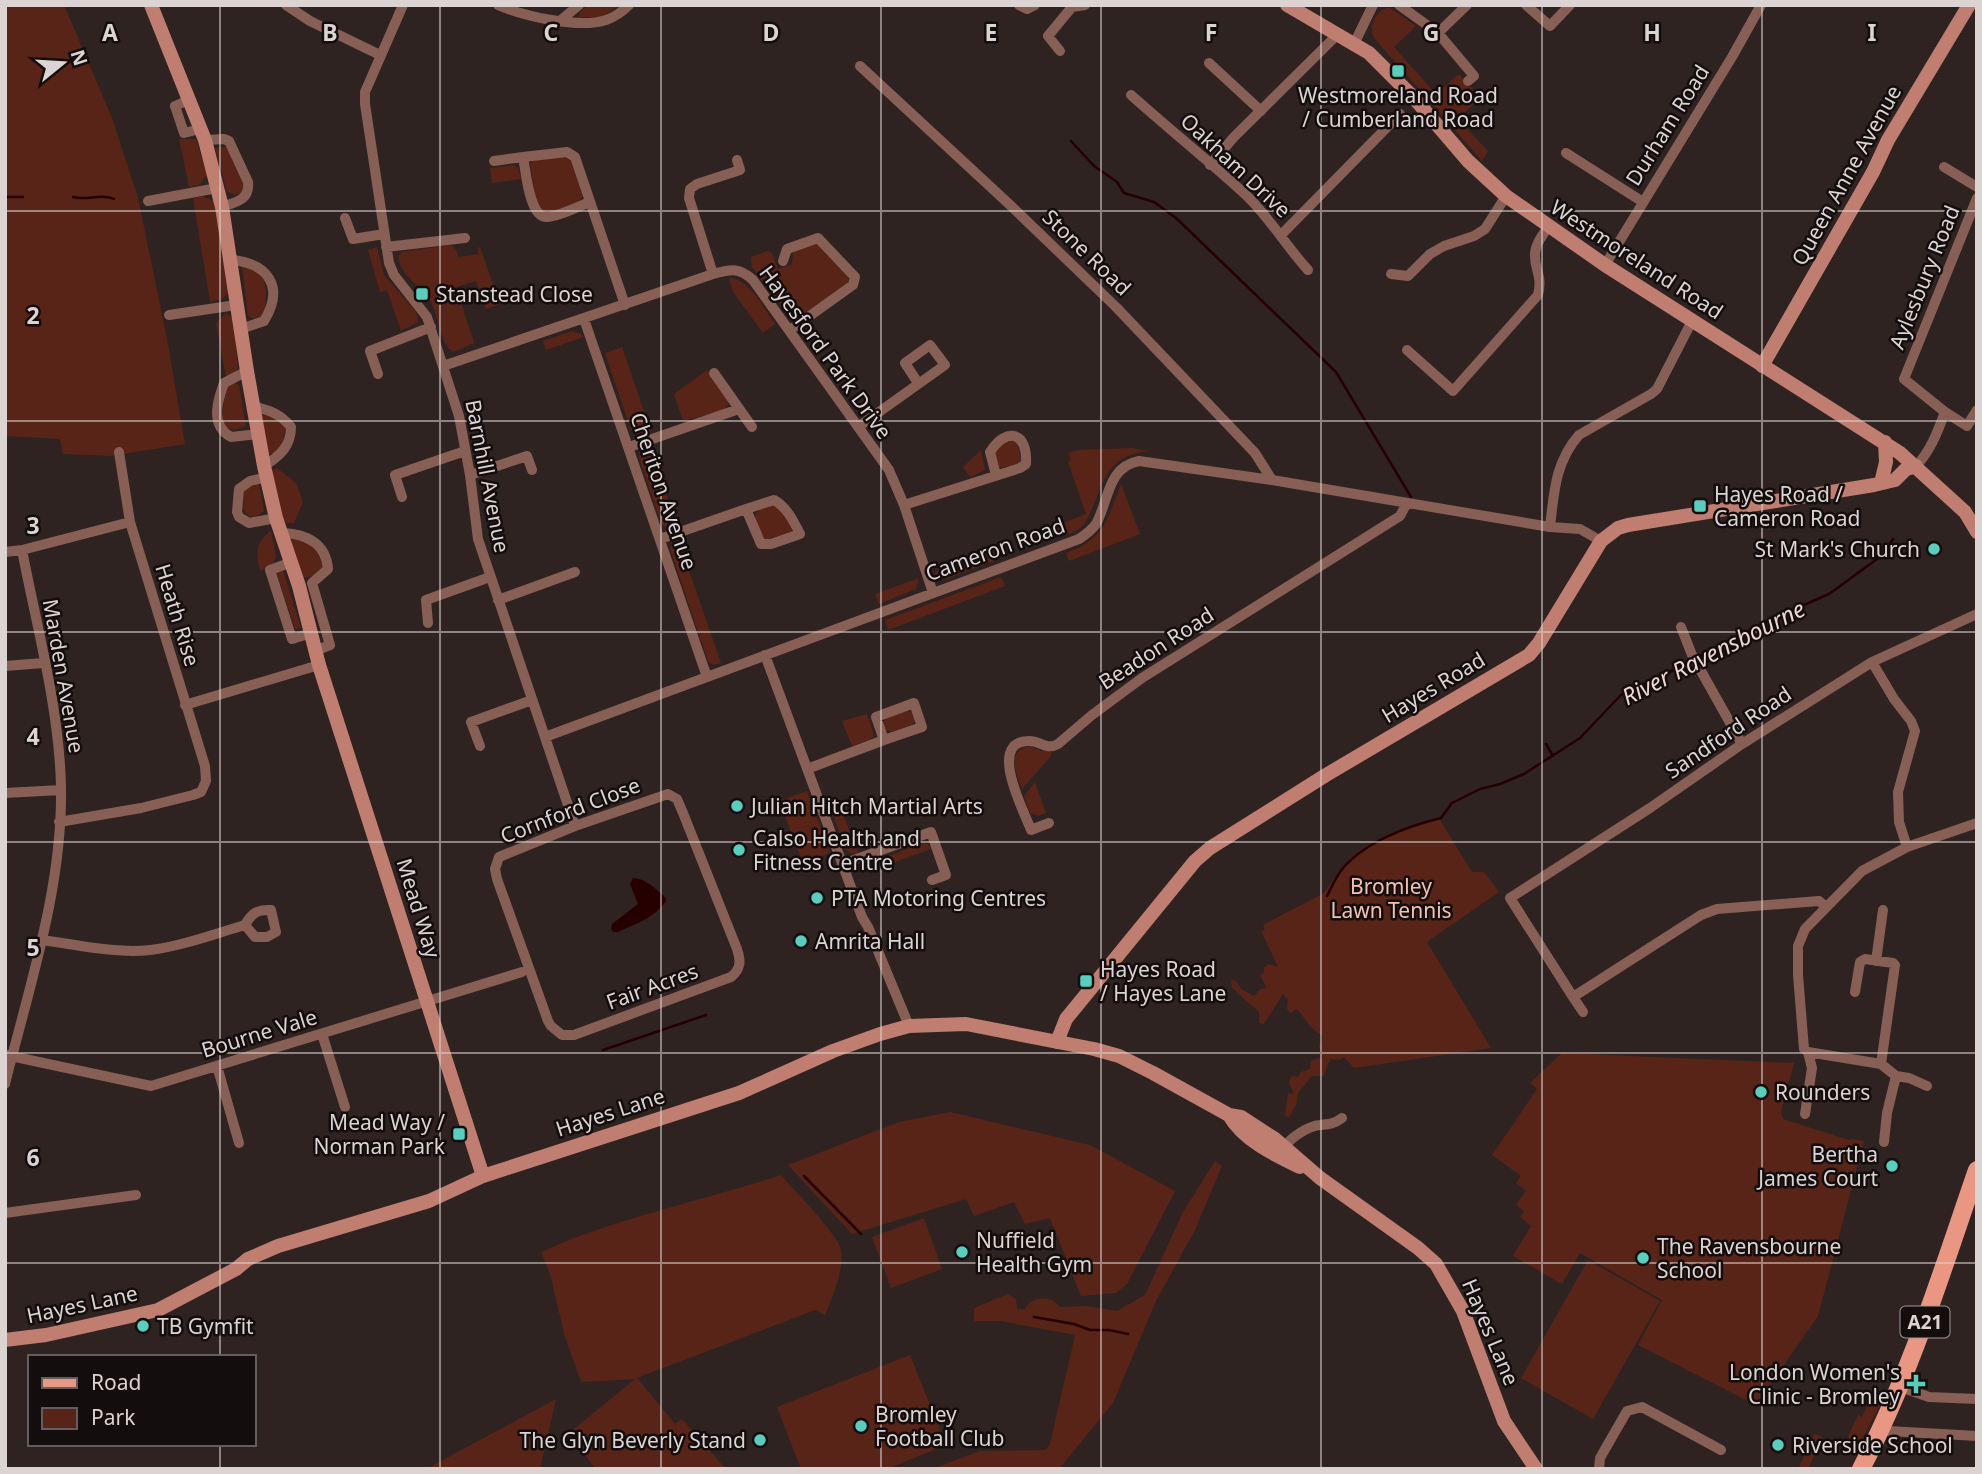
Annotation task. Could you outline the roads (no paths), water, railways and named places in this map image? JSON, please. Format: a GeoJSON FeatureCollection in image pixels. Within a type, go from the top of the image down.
{"type":"FeatureCollection","features":[{"type":"Feature","properties":{"kind":"main road","name":"Mead Way"},"geometry":{"type":"LineString","coordinates":[[151,5],[202,134],[222,207],[247,371],[276,518],[292,562],[306,585],[311,634],[317,658],[483,1176]]}},
{"type":"Feature","properties":{"kind":"main road","name":"Westmoreland Road"},"geometry":{"type":"LineString","coordinates":[[1287,5],[1378,60],[1468,161],[1506,196],[1605,265],[1885,442],[1916,466],[1965,512],[1975,526]]}},
{"type":"Feature","properties":{"kind":"main road","name":"Queen Anne Avenue"},"geometry":{"type":"LineString","coordinates":[[1762,366],[1873,172],[1888,140],[1969,5]]}},
{"type":"Feature","properties":{"kind":"main road"},"geometry":{"type":"LineString","coordinates":[[1881,483],[1886,462],[1885,442]]}},
{"type":"Feature","properties":{"kind":"main road"},"geometry":{"type":"LineString","coordinates":[[1881,483],[1900,453]]}},
{"type":"Feature","properties":{"kind":"main road","name":"Hayes Road"},"geometry":{"type":"LineString","coordinates":[[1057,1042],[1066,1019],[1195,861],[1210,848],[1326,775],[1529,654],[1539,643],[1601,541],[1618,528],[1881,483],[1895,480],[1906,469],[1916,466]]}},
{"type":"Feature","properties":{"kind":"main road","name":"Hayes Lane"},"geometry":{"type":"LineString","coordinates":[[5,1340],[59,1333],[158,1310],[236,1269],[248,1259],[278,1246],[429,1201],[483,1176],[739,1093],[833,1051],[909,1026],[966,1024],[1119,1056],[1229,1115],[1241,1117],[1285,1146],[1320,1178]]}},
{"type":"Feature","properties":{"kind":"main road","name":"Hayes Lane"},"geometry":{"type":"LineString","coordinates":[[1229,1115],[1235,1127],[1268,1150],[1320,1178],[1419,1248],[1440,1269],[1464,1311],[1504,1421],[1536,1469]]}},
{"type":"Feature","properties":{"kind":"main road","name":"A21"},"geometry":{"type":"LineString","coordinates":[[1861,1469],[1900,1387],[1941,1281],[1977,1170]]}},
{"type":"Feature","properties":{"kind":"street"},"geometry":{"type":"LineString","coordinates":[[286,5],[310,21],[380,55]]}},
{"type":"Feature","properties":{"kind":"street","name":"Barnhill Avenue"},"geometry":{"type":"LineString","coordinates":[[403,5],[368,81],[365,104],[383,234],[394,275],[422,308],[443,366],[459,416],[478,539],[575,826]]}},
{"type":"Feature","properties":{"kind":"street"},"geometry":{"type":"LineString","coordinates":[[498,5],[531,16],[604,21],[618,15],[629,5]]}},
{"type":"Feature","properties":{"kind":"street"},"geometry":{"type":"LineString","coordinates":[[561,20],[579,5]]}},
{"type":"Feature","properties":{"kind":"street"},"geometry":{"type":"LineString","coordinates":[[1019,5],[1027,9],[1035,5]]}},
{"type":"Feature","properties":{"kind":"street"},"geometry":{"type":"LineString","coordinates":[[1060,51],[1048,36],[1072,7],[1085,5]]}},
{"type":"Feature","properties":{"kind":"street"},"geometry":{"type":"LineString","coordinates":[[1354,44],[1373,5]]}},
{"type":"Feature","properties":{"kind":"street"},"geometry":{"type":"LineString","coordinates":[[1399,5],[1438,33],[1474,76],[1468,81]]}},
{"type":"Feature","properties":{"kind":"street"},"geometry":{"type":"LineString","coordinates":[[1438,33],[1467,5]]}},
{"type":"Feature","properties":{"kind":"street"},"geometry":{"type":"LineString","coordinates":[[1527,5],[1550,26],[1570,5]]}},
{"type":"Feature","properties":{"kind":"street","name":"Durham Road"},"geometry":{"type":"LineString","coordinates":[[1605,265],[1761,5]]}},
{"type":"Feature","properties":{"kind":"street"},"geometry":{"type":"LineString","coordinates":[[1210,165],[1234,137],[1338,34]]}},
{"type":"Feature","properties":{"kind":"street"},"geometry":{"type":"LineString","coordinates":[[1209,63],[1261,111]]}},
{"type":"Feature","properties":{"kind":"street","name":"Stone Road"},"geometry":{"type":"LineString","coordinates":[[860,66],[1116,307],[1255,453],[1272,480]]}},
{"type":"Feature","properties":{"kind":"street","name":"Oakham Drive"},"geometry":{"type":"LineString","coordinates":[[1131,95],[1247,196],[1282,234],[1289,250],[1308,270]]}},
{"type":"Feature","properties":{"kind":"street"},"geometry":{"type":"LineString","coordinates":[[1282,234],[1400,114]]}},
{"type":"Feature","properties":{"kind":"street"},"geometry":{"type":"LineString","coordinates":[[202,134],[229,141],[248,182],[249,189],[244,198],[222,207]]}},
{"type":"Feature","properties":{"kind":"street"},"geometry":{"type":"LineString","coordinates":[[494,161],[567,152],[575,156],[625,305]]}},
{"type":"Feature","properties":{"kind":"street"},"geometry":{"type":"LineString","coordinates":[[1566,153],[1643,202]]}},
{"type":"Feature","properties":{"kind":"street"},"geometry":{"type":"LineString","coordinates":[[523,157],[534,209],[539,215],[548,217],[590,202]]}},
{"type":"Feature","properties":{"kind":"street"},"geometry":{"type":"LineString","coordinates":[[713,274],[689,198],[690,190],[697,184],[740,170],[737,160]]}},
{"type":"Feature","properties":{"kind":"street"},"geometry":{"type":"LineString","coordinates":[[1944,167],[1977,187]]}},
{"type":"Feature","properties":{"kind":"street"},"geometry":{"type":"LineString","coordinates":[[148,201],[217,188]]}},
{"type":"Feature","properties":{"kind":"street"},"geometry":{"type":"LineString","coordinates":[[1391,274],[1408,276],[1430,254],[1485,229],[1506,196]]}},
{"type":"Feature","properties":{"kind":"street","name":"Aylesbury Road"},"geometry":{"type":"LineString","coordinates":[[1945,412],[1904,379],[1977,198]]}},
{"type":"Feature","properties":{"kind":"street"},"geometry":{"type":"LineString","coordinates":[[345,218],[354,242],[383,234]]}},
{"type":"Feature","properties":{"kind":"street"},"geometry":{"type":"LineString","coordinates":[[1407,351],[1453,391],[1538,295],[1542,281],[1534,255],[1537,244],[1548,227]]}},
{"type":"Feature","properties":{"kind":"street"},"geometry":{"type":"LineString","coordinates":[[386,247],[465,238]]}},
{"type":"Feature","properties":{"kind":"street"},"geometry":{"type":"LineString","coordinates":[[783,261],[787,249],[818,238],[855,277],[853,285],[790,330]]}},
{"type":"Feature","properties":{"kind":"street"},"geometry":{"type":"LineString","coordinates":[[231,260],[258,266],[273,290],[272,301],[264,321],[241,329]]}},
{"type":"Feature","properties":{"kind":"street","name":"Hayesford Park Drive"},"geometry":{"type":"LineString","coordinates":[[443,366],[713,274],[731,269],[744,272],[790,330],[889,470],[904,505],[933,593]]}},
{"type":"Feature","properties":{"kind":"street"},"geometry":{"type":"LineString","coordinates":[[169,315],[236,305]]}},
{"type":"Feature","properties":{"kind":"street","name":"Cheriton Avenue"},"geometry":{"type":"LineString","coordinates":[[584,318],[706,677]]}},
{"type":"Feature","properties":{"kind":"street"},"geometry":{"type":"LineString","coordinates":[[1550,527],[1557,474],[1570,444],[1579,435],[1657,388],[1692,321]]}},
{"type":"Feature","properties":{"kind":"street"},"geometry":{"type":"LineString","coordinates":[[378,374],[370,351],[430,327]]}},
{"type":"Feature","properties":{"kind":"street"},"geometry":{"type":"LineString","coordinates":[[247,371],[224,383],[216,414],[217,421],[220,428],[231,437],[258,433]]}},
{"type":"Feature","properties":{"kind":"street"},"geometry":{"type":"LineString","coordinates":[[714,373],[752,426]]}},
{"type":"Feature","properties":{"kind":"street"},"geometry":{"type":"LineString","coordinates":[[858,427],[918,383]]}},
{"type":"Feature","properties":{"kind":"street"},"geometry":{"type":"LineString","coordinates":[[254,407],[273,411],[284,418],[291,427],[291,436],[280,456],[266,472],[239,489],[237,512],[239,517],[249,523],[276,518]]}},
{"type":"Feature","properties":{"kind":"street"},"geometry":{"type":"LineString","coordinates":[[629,447],[739,409]]}},
{"type":"Feature","properties":{"kind":"street"},"geometry":{"type":"LineString","coordinates":[[1916,466],[1928,450],[1945,412],[1967,426],[1977,410]]}},
{"type":"Feature","properties":{"kind":"street"},"geometry":{"type":"LineString","coordinates":[[402,497],[395,475],[465,451]]}},
{"type":"Feature","properties":{"kind":"street","name":"Heath Rise"},"geometry":{"type":"LineString","coordinates":[[59,822],[141,808],[193,795],[205,787],[207,775],[130,522],[119,452]]}},
{"type":"Feature","properties":{"kind":"street"},"geometry":{"type":"LineString","coordinates":[[470,475],[527,456],[532,470]]}},
{"type":"Feature","properties":{"kind":"street","name":"Cameron Road"},"geometry":{"type":"LineString","coordinates":[[545,737],[1079,539],[1096,523],[1112,481],[1133,462],[1145,461],[1272,480],[1550,527],[1580,529],[1601,541]]}},
{"type":"Feature","properties":{"kind":"street"},"geometry":{"type":"LineString","coordinates":[[904,505],[996,475]]}},
{"type":"Feature","properties":{"kind":"street"},"geometry":{"type":"LineString","coordinates":[[660,539],[746,509],[774,500],[780,503],[806,533],[771,544],[761,544],[746,509]]}},
{"type":"Feature","properties":{"kind":"street","name":"Beadon Road"},"geometry":{"type":"LineString","coordinates":[[1049,823],[1031,830],[1017,796],[1008,765],[1008,755],[1017,744],[1031,740],[1046,747],[1058,744],[1142,678],[1400,516],[1407,503]]}},
{"type":"Feature","properties":{"kind":"street"},"geometry":{"type":"LineString","coordinates":[[5,552],[130,522]]}},
{"type":"Feature","properties":{"kind":"street"},"geometry":{"type":"LineString","coordinates":[[283,533],[300,533],[320,546],[327,560],[328,569],[306,585]]}},
{"type":"Feature","properties":{"kind":"street","name":"Marden Avenue"},"geometry":{"type":"LineString","coordinates":[[5,1084],[9,1055],[41,940],[54,879],[61,790],[57,732],[22,550]]}},
{"type":"Feature","properties":{"kind":"street"},"geometry":{"type":"LineString","coordinates":[[292,562],[270,569],[292,639],[311,634]]}},
{"type":"Feature","properties":{"kind":"street"},"geometry":{"type":"LineString","coordinates":[[498,600],[575,572]]}},
{"type":"Feature","properties":{"kind":"street"},"geometry":{"type":"LineString","coordinates":[[428,623],[426,600],[490,577]]}},
{"type":"Feature","properties":{"kind":"street","name":"Mead Way"},"geometry":{"type":"LineString","coordinates":[[306,585],[330,645],[317,658]]}},
{"type":"Feature","properties":{"kind":"street","name":"Sandford Road"},"geometry":{"type":"LineString","coordinates":[[1573,997],[1510,898],[1650,808],[1742,744],[1872,662],[1977,614]]}},
{"type":"Feature","properties":{"kind":"street"},"geometry":{"type":"LineString","coordinates":[[1681,627],[1694,659],[1742,744]]}},
{"type":"Feature","properties":{"kind":"street"},"geometry":{"type":"LineString","coordinates":[[765,655],[862,917],[909,1026]]}},
{"type":"Feature","properties":{"kind":"street"},"geometry":{"type":"LineString","coordinates":[[185,705],[317,658]]}},
{"type":"Feature","properties":{"kind":"street"},"geometry":{"type":"LineString","coordinates":[[1872,662],[1911,721],[1915,732],[1898,792],[1899,821],[1907,847]]}},
{"type":"Feature","properties":{"kind":"street"},"geometry":{"type":"LineString","coordinates":[[5,666],[44,663]]}},
{"type":"Feature","properties":{"kind":"street"},"geometry":{"type":"LineString","coordinates":[[480,746],[471,722],[532,701]]}},
{"type":"Feature","properties":{"kind":"street"},"geometry":{"type":"LineString","coordinates":[[807,769],[884,740]]}},
{"type":"Feature","properties":{"kind":"street"},"geometry":{"type":"LineString","coordinates":[[5,793],[61,790]]}},
{"type":"Feature","properties":{"kind":"street","name":"Cornford Close"},"geometry":{"type":"LineString","coordinates":[[497,879],[495,869],[499,857],[504,854],[663,795],[675,797]]}},
{"type":"Feature","properties":{"kind":"street","name":"Fair Acres"},"geometry":{"type":"LineString","coordinates":[[497,879],[548,1021],[562,1035],[574,1035],[731,977],[739,968],[737,949],[675,797]]}},
{"type":"Feature","properties":{"kind":"street"},"geometry":{"type":"LineString","coordinates":[[1805,1114],[1812,1068],[1805,1047],[1797,975],[1798,946],[1805,929],[1862,871],[1907,847],[1977,823]]}},
{"type":"Feature","properties":{"kind":"street"},"geometry":{"type":"LineString","coordinates":[[844,864],[931,832],[946,874],[932,880]]}},
{"type":"Feature","properties":{"kind":"street"},"geometry":{"type":"LineString","coordinates":[[1583,1012],[1573,997],[1701,915],[1717,909],[1807,901],[1819,901],[1826,907]]}},
{"type":"Feature","properties":{"kind":"street"},"geometry":{"type":"LineString","coordinates":[[1876,961],[1883,910]]}},
{"type":"Feature","properties":{"kind":"street"},"geometry":{"type":"LineString","coordinates":[[41,940],[121,950],[149,950],[245,925]]}},
{"type":"Feature","properties":{"kind":"street"},"geometry":{"type":"LineString","coordinates":[[1854,992],[1860,962],[1865,959],[1895,965],[1881,1064]]}},
{"type":"Feature","properties":{"kind":"street","name":"Bourne Vale"},"geometry":{"type":"LineString","coordinates":[[9,1055],[151,1086],[522,972]]}},
{"type":"Feature","properties":{"kind":"street"},"geometry":{"type":"LineString","coordinates":[[322,1034],[345,1107]]}},
{"type":"Feature","properties":{"kind":"street"},"geometry":{"type":"LineString","coordinates":[[1805,1047],[1881,1064],[1896,1076],[1927,1086]]}},
{"type":"Feature","properties":{"kind":"street"},"geometry":{"type":"LineString","coordinates":[[217,1066],[239,1143]]}},
{"type":"Feature","properties":{"kind":"street"},"geometry":{"type":"LineString","coordinates":[[1884,1142],[1887,1113],[1896,1076]]}},
{"type":"Feature","properties":{"kind":"street"},"geometry":{"type":"LineString","coordinates":[[1285,1146],[1291,1139],[1317,1125],[1334,1124],[1342,1118]]}},
{"type":"Feature","properties":{"kind":"street"},"geometry":{"type":"LineString","coordinates":[[5,1213],[136,1195]]}},
{"type":"Feature","properties":{"kind":"street"},"geometry":{"type":"LineString","coordinates":[[1900,1387],[1929,1397],[1977,1399]]}},
{"type":"Feature","properties":{"kind":"street"},"geometry":{"type":"LineString","coordinates":[[1599,1469],[1600,1458],[1627,1411],[1642,1407],[1721,1450]]}},
{"type":"Feature","properties":{"kind":"street"},"geometry":{"type":"LineString","coordinates":[[1882,1429],[1977,1436]]}},
{"type":"Feature","properties":{"kind":"waterway"},"geometry":{"type":"LineString","coordinates":[[1071,141],[1094,166],[1117,182],[1124,193],[1154,202],[1176,218],[1336,372],[1411,497]]}},
{"type":"Feature","properties":{"kind":"waterway"},"geometry":{"type":"LineString","coordinates":[[5,197],[23,197]]}},
{"type":"Feature","properties":{"kind":"waterway"},"geometry":{"type":"LineString","coordinates":[[73,197],[114,199]]}},
{"type":"Feature","properties":{"kind":"waterway","name":"River Ravensbourne"},"geometry":{"type":"LineString","coordinates":[[1698,657],[1765,622],[1829,594],[1884,554],[1893,539]]}},
{"type":"Feature","properties":{"kind":"waterway","name":"River Ravensbourne"},"geometry":{"type":"LineString","coordinates":[[1327,896],[1338,875],[1349,862],[1372,844],[1400,831],[1441,818],[1452,803],[1480,789],[1524,774],[1580,738],[1621,695],[1692,661]]}},
{"type":"Feature","properties":{"kind":"waterway"},"geometry":{"type":"LineString","coordinates":[[1546,744],[1553,756]]}},
{"type":"Feature","properties":{"kind":"waterway"},"geometry":{"type":"LineString","coordinates":[[603,1050],[706,1015]]}},
{"type":"Feature","properties":{"kind":"waterway"},"geometry":{"type":"LineString","coordinates":[[804,1176],[861,1234]]}},
{"type":"Feature","properties":{"kind":"waterway"},"geometry":{"type":"LineString","coordinates":[[1034,1317],[1074,1324],[1090,1330],[1128,1334]]}},
{"type":"Feature","properties":{"kind":"place","name":"Westmoreland Road / Cumberland Road"},"geometry":{"type":"Point","coordinates":[1398,71]}},
{"type":"Feature","properties":{"kind":"place","name":"Stanstead Close"},"geometry":{"type":"Point","coordinates":[422,294]}},
{"type":"Feature","properties":{"kind":"place","name":"Hayes Road / Cameron Road"},"geometry":{"type":"Point","coordinates":[1700,506]}},
{"type":"Feature","properties":{"kind":"place","name":"St Mark's Church"},"geometry":{"type":"Point","coordinates":[1934,549]}},
{"type":"Feature","properties":{"kind":"place","name":"Julian Hitch Martial Arts"},"geometry":{"type":"Point","coordinates":[737,806]}},
{"type":"Feature","properties":{"kind":"place","name":"Calso Health and Fitness Centre"},"geometry":{"type":"Point","coordinates":[739,850]}},
{"type":"Feature","properties":{"kind":"place","name":"PTA Motoring Centres"},"geometry":{"type":"Point","coordinates":[817,898]}},
{"type":"Feature","properties":{"kind":"place","name":"Amrita Hall"},"geometry":{"type":"Point","coordinates":[801,941]}},
{"type":"Feature","properties":{"kind":"place","name":"Hayes Road / Hayes Lane"},"geometry":{"type":"Point","coordinates":[1086,981]}},
{"type":"Feature","properties":{"kind":"place","name":"Rounders"},"geometry":{"type":"Point","coordinates":[1761,1092]}},
{"type":"Feature","properties":{"kind":"place","name":"Mead Way / Norman Park"},"geometry":{"type":"Point","coordinates":[459,1134]}},
{"type":"Feature","properties":{"kind":"place","name":"Bertha James Court"},"geometry":{"type":"Point","coordinates":[1892,1166]}},
{"type":"Feature","properties":{"kind":"place","name":"Nuffield Health Gym"},"geometry":{"type":"Point","coordinates":[962,1252]}},
{"type":"Feature","properties":{"kind":"place","name":"The Ravensbourne School"},"geometry":{"type":"Point","coordinates":[1643,1258]}},
{"type":"Feature","properties":{"kind":"place","name":"TB Gymfit"},"geometry":{"type":"Point","coordinates":[143,1326]}},
{"type":"Feature","properties":{"kind":"place","name":"London Women's Clinic - Bromley"},"geometry":{"type":"Point","coordinates":[1916,1384]}},
{"type":"Feature","properties":{"kind":"place","name":"Bromley Football Club"},"geometry":{"type":"Point","coordinates":[861,1426]}},
{"type":"Feature","properties":{"kind":"place","name":"The Glyn Beverly Stand"},"geometry":{"type":"Point","coordinates":[760,1440]}},
{"type":"Feature","properties":{"kind":"place","name":"Riverside School"},"geometry":{"type":"Point","coordinates":[1778,1445]}},
{"type":"Feature","properties":{"kind":"park label","name":"Bromley Lawn Tennis"},"geometry":{"type":"Point","coordinates":[1391,898]}}]}
